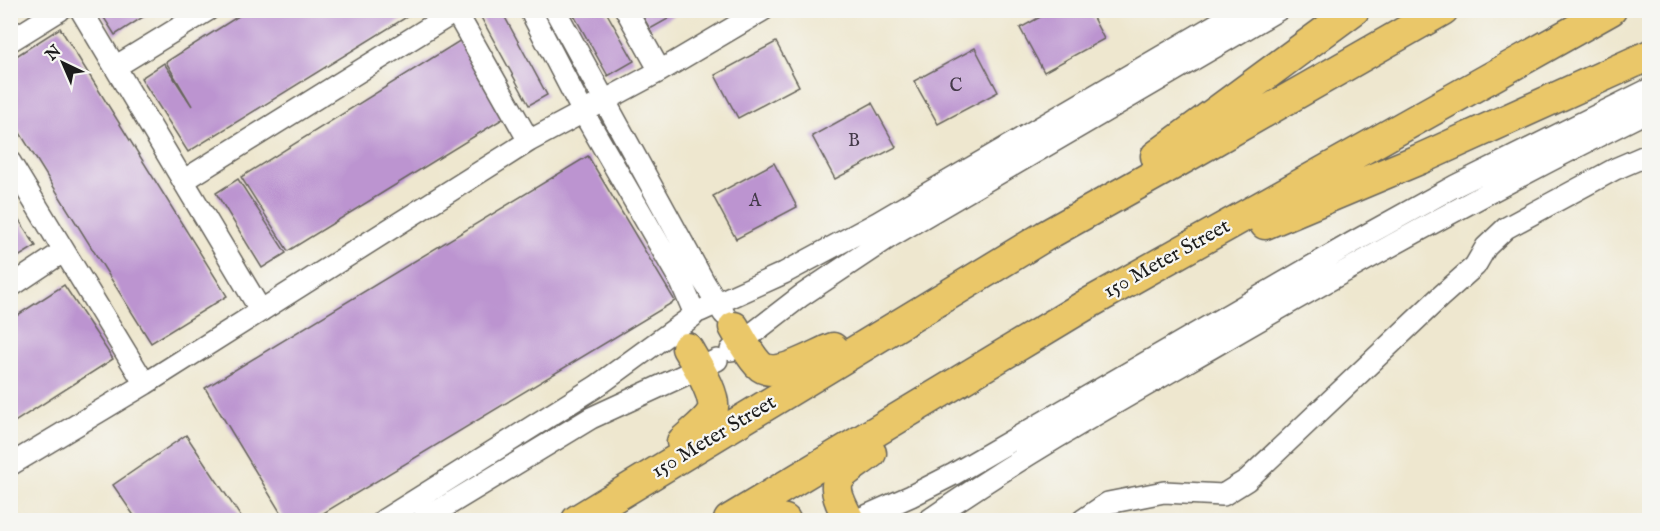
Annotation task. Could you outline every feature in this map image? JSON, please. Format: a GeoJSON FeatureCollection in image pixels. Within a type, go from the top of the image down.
{"type":"FeatureCollection","features":[{"type":"Feature","properties":{"kind":"highway"},"geometry":{"type":"LineString","coordinates":[[1044,236],[1354,10]]}},
{"type":"Feature","properties":{"kind":"highway","name":"150 Meter Street"},"geometry":{"type":"LineString","coordinates":[[577,520],[1044,236],[1190,156],[1443,10]]}},
{"type":"Feature","properties":{"kind":"highway","name":"150 Meter Street"},"geometry":{"type":"LineString","coordinates":[[729,520],[1084,306],[1611,10]]}},
{"type":"Feature","properties":{"kind":"highway"},"geometry":{"type":"LineString","coordinates":[[1084,306],[1319,200],[1420,159],[1569,93],[1650,55]]}},
{"type":"Feature","properties":{"kind":"highway"},"geometry":{"type":"LineString","coordinates":[[643,479],[710,415],[713,408],[715,339],[763,368],[780,371],[832,348],[882,333]]}},
{"type":"Feature","properties":{"kind":"highway"},"geometry":{"type":"LineString","coordinates":[[849,520],[837,495],[837,484],[841,475],[894,434],[922,404]]}},
{"type":"Feature","properties":{"kind":"highway"},"geometry":{"type":"LineString","coordinates":[[762,520],[771,517],[785,520]]}},
{"type":"Feature","properties":{"kind":"street"},"geometry":{"type":"LineString","coordinates":[[10,41],[60,10]]}},
{"type":"Feature","properties":{"kind":"street"},"geometry":{"type":"LineString","coordinates":[[81,10],[261,311]]}},
{"type":"Feature","properties":{"kind":"street"},"geometry":{"type":"LineString","coordinates":[[115,67],[208,10]]}},
{"type":"Feature","properties":{"kind":"street"},"geometry":{"type":"LineString","coordinates":[[530,10],[584,112],[715,339]]}},
{"type":"Feature","properties":{"kind":"street"},"geometry":{"type":"LineString","coordinates":[[626,10],[660,71]]}},
{"type":"Feature","properties":{"kind":"street"},"geometry":{"type":"LineString","coordinates":[[10,465],[145,384],[529,141],[660,71],[763,10]]}},
{"type":"Feature","properties":{"kind":"street"},"geometry":{"type":"LineString","coordinates":[[423,520],[591,418],[715,339],[784,273],[877,223],[1241,10]]}},
{"type":"Feature","properties":{"kind":"street"},"geometry":{"type":"LineString","coordinates":[[384,520],[597,386],[715,339],[801,296],[888,237],[1278,10]]}},
{"type":"Feature","properties":{"kind":"street"},"geometry":{"type":"LineString","coordinates":[[183,181],[455,11],[529,141]]}},
{"type":"Feature","properties":{"kind":"street"},"geometry":{"type":"LineString","coordinates":[[545,35],[559,18],[603,101],[715,339]]}},
{"type":"Feature","properties":{"kind":"street"},"geometry":{"type":"LineString","coordinates":[[857,520],[954,474],[1352,243],[1455,186],[1650,89]]}},
{"type":"Feature","properties":{"kind":"street"},"geometry":{"type":"LineString","coordinates":[[929,520],[1044,445],[1403,238],[1535,167],[1650,110]]}},
{"type":"Feature","properties":{"kind":"street"},"geometry":{"type":"LineString","coordinates":[[1083,520],[1108,503],[1164,492],[1223,495],[1247,480],[1474,267],[1486,247],[1506,228],[1615,169],[1650,154]]}},
{"type":"Feature","properties":{"kind":"street"},"geometry":{"type":"LineString","coordinates":[[10,162],[145,384]]}},
{"type":"Feature","properties":{"kind":"street"},"geometry":{"type":"LineString","coordinates":[[10,287],[64,251]]}},
{"type":"Feature","properties":{"kind":"building"},"geometry":{"type":"Polygon","coordinates":[[[99,10],[154,10],[115,35],[99,10]]]}},
{"type":"Feature","properties":{"kind":"building"},"geometry":{"type":"Polygon","coordinates":[[[248,10],[418,10],[188,152],[141,78],[164,63],[192,106],[166,62],[248,10]]]}},
{"type":"Feature","properties":{"kind":"building"},"geometry":{"type":"Polygon","coordinates":[[[477,10],[501,10],[547,95],[529,105],[477,10]]]}},
{"type":"Feature","properties":{"kind":"building"},"geometry":{"type":"Polygon","coordinates":[[[571,10],[605,10],[634,61],[608,76],[571,10]]]}},
{"type":"Feature","properties":{"kind":"building"},"geometry":{"type":"Polygon","coordinates":[[[639,10],[672,10],[675,15],[650,29],[639,10]]]}},
{"type":"Feature","properties":{"kind":"building"},"geometry":{"type":"Polygon","coordinates":[[[1053,10],[1089,10],[1104,39],[1044,72],[1020,28],[1053,10]]]}},
{"type":"Feature","properties":{"kind":"building"},"geometry":{"type":"Polygon","coordinates":[[[60,28],[227,296],[151,343],[10,117],[10,60],[60,28]]]}},
{"type":"Feature","properties":{"kind":"building"},"geometry":{"type":"Polygon","coordinates":[[[461,40],[509,115],[288,251],[241,177],[461,40]]]}},
{"type":"Feature","properties":{"kind":"building"},"geometry":{"type":"Polygon","coordinates":[[[776,42],[799,86],[738,118],[715,75],[776,42]]]}},
{"type":"Feature","properties":{"kind":"building"},"geometry":{"type":"Polygon","coordinates":[[[975,48],[998,92],[938,124],[914,81],[975,48]]]}},
{"type":"Feature","properties":{"kind":"building"},"geometry":{"type":"Polygon","coordinates":[[[872,103],[896,147],[835,179],[812,136],[872,103]]]}},
{"type":"Feature","properties":{"kind":"building"},"geometry":{"type":"Polygon","coordinates":[[[588,156],[675,301],[312,520],[285,520],[205,388],[588,156]]]}},
{"type":"Feature","properties":{"kind":"building"},"geometry":{"type":"Polygon","coordinates":[[[774,163],[797,207],[736,239],[713,196],[774,163]]]}},
{"type":"Feature","properties":{"kind":"building"},"geometry":{"type":"Polygon","coordinates":[[[238,179],[286,253],[262,268],[216,193],[238,179]]]}},
{"type":"Feature","properties":{"kind":"building"},"geometry":{"type":"Polygon","coordinates":[[[10,206],[36,246],[10,262],[10,206]]]}},
{"type":"Feature","properties":{"kind":"building"},"geometry":{"type":"Polygon","coordinates":[[[64,285],[113,359],[10,425],[10,320],[64,285]]]}},
{"type":"Feature","properties":{"kind":"building"},"geometry":{"type":"Polygon","coordinates":[[[186,435],[243,520],[137,520],[113,485],[186,435]]]}}]}
